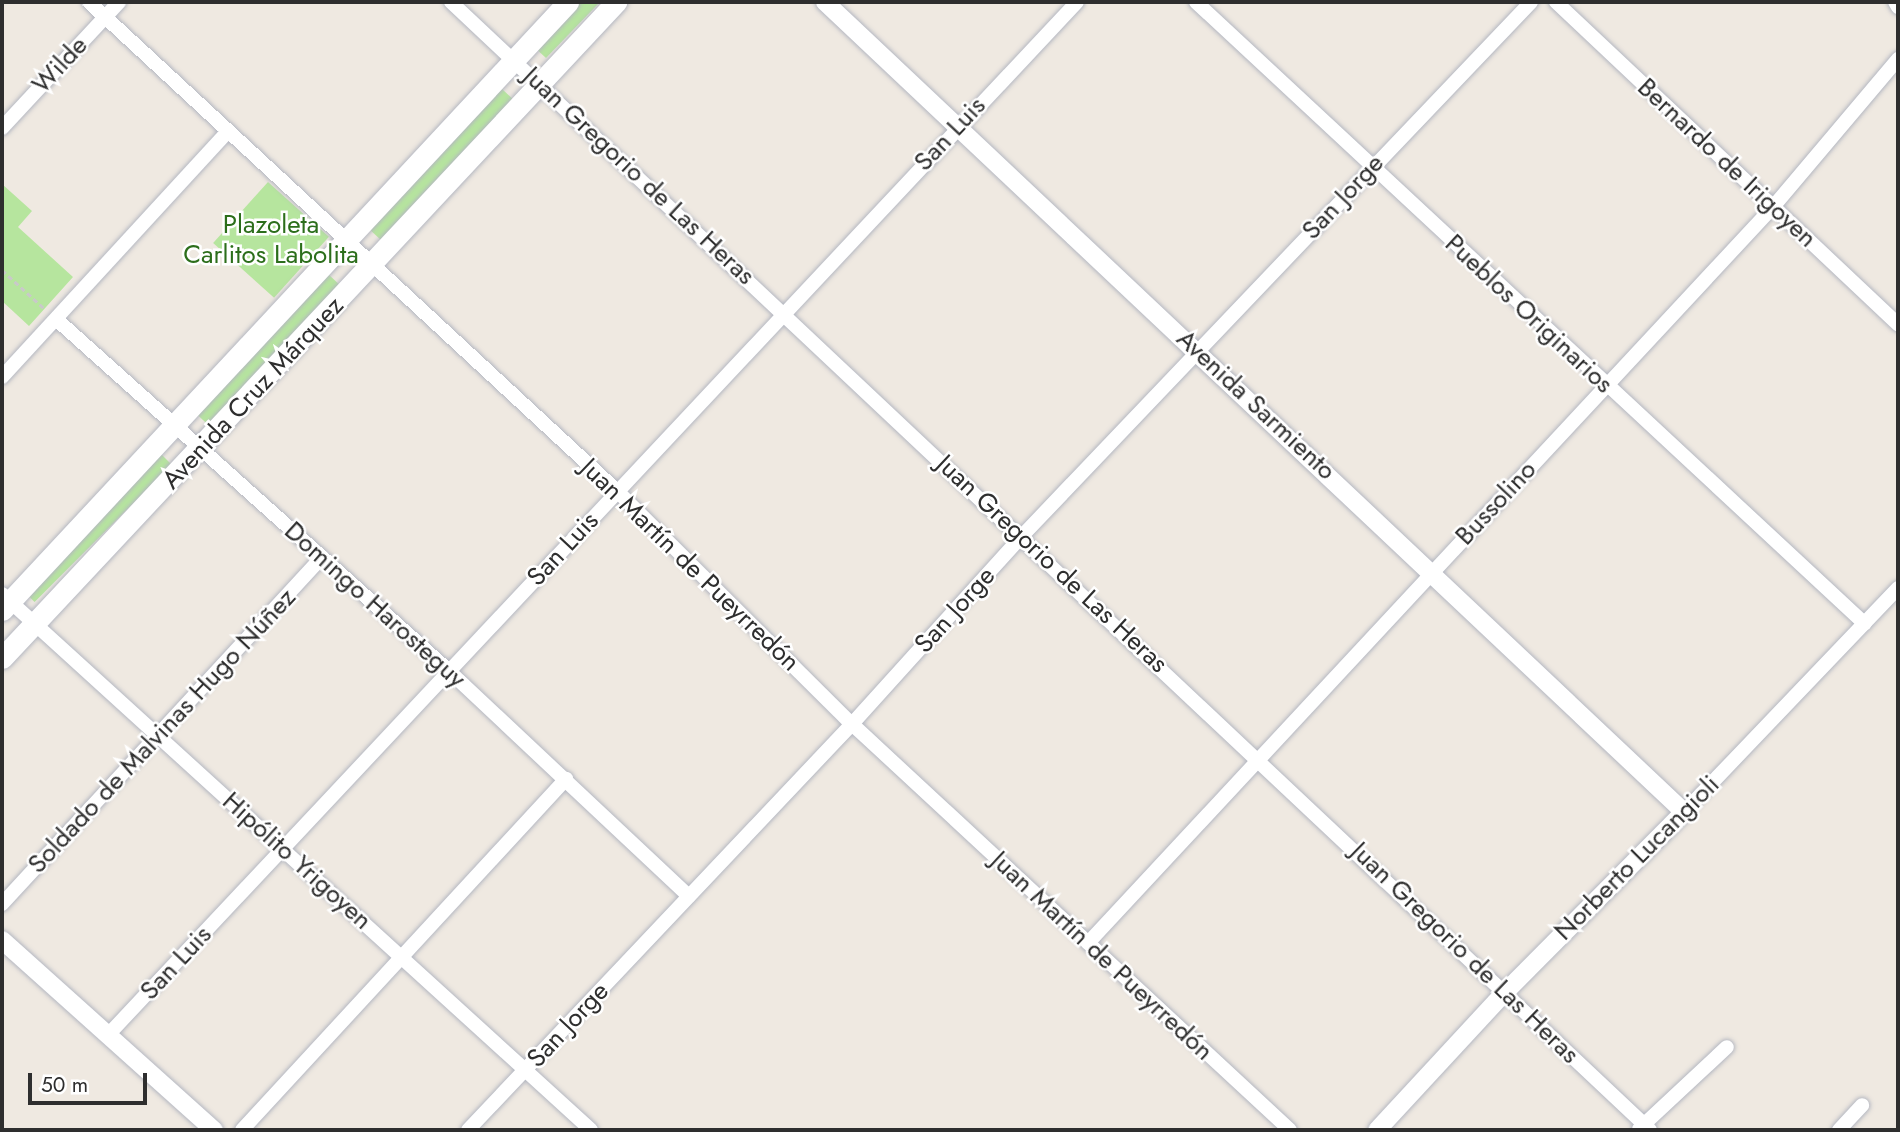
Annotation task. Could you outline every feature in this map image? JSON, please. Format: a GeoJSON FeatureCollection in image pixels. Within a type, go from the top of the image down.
{"type":"FeatureCollection","features":[{"type":"Feature","properties":{"kind":"main road","name":"Avenida Cruz Márquez"},"geometry":{"type":"LineString","coordinates":[[5,602],[175,426],[568,2]]}},
{"type":"Feature","properties":{"kind":"main road","name":"Avenida Cruz Márquez"},"geometry":{"type":"LineString","coordinates":[[2,658],[201,449],[617,2]]}},
{"type":"Feature","properties":{"kind":"street","name":"Juan Martín de Pueyrredón"},"geometry":{"type":"LineString","coordinates":[[89,2],[344,243],[617,491],[852,724],[1290,1130]]}},
{"type":"Feature","properties":{"kind":"street","name":"Wilde"},"geometry":{"type":"LineString","coordinates":[[2,128],[119,2]]}},
{"type":"Feature","properties":{"kind":"street","name":"Juan Gregorio de Las Heras"},"geometry":{"type":"LineString","coordinates":[[451,2],[1259,758],[1644,1128]]}},
{"type":"Feature","properties":{"kind":"street","name":"Avenida Sarmiento"},"geometry":{"type":"LineString","coordinates":[[825,2],[1433,570],[1684,812]]}},
{"type":"Feature","properties":{"kind":"street","name":"San Luis"},"geometry":{"type":"LineString","coordinates":[[108,1035],[956,127],[1077,2]]}},
{"type":"Feature","properties":{"kind":"street","name":"Pueblos Originarios"},"geometry":{"type":"LineString","coordinates":[[1196,2],[1605,387],[1865,624]]}},
{"type":"Feature","properties":{"kind":"street","name":"San Jorge"},"geometry":{"type":"LineString","coordinates":[[468,1130],[852,724],[1022,536],[1200,351],[1372,165],[1531,2]]}},
{"type":"Feature","properties":{"kind":"street","name":"Bernardo de Irigoyen"},"geometry":{"type":"LineString","coordinates":[[1556,2],[1898,324]]}},
{"type":"Feature","properties":{"kind":"street"},"geometry":{"type":"LineString","coordinates":[[1895,2],[1898,7]]}},
{"type":"Feature","properties":{"kind":"street","name":"Bussolino"},"geometry":{"type":"LineString","coordinates":[[1088,943],[1773,207],[1898,59]]}},
{"type":"Feature","properties":{"kind":"street"},"geometry":{"type":"LineString","coordinates":[[2,377],[228,131]]}},
{"type":"Feature","properties":{"kind":"street","name":"Domingo Harosteguy"},"geometry":{"type":"LineString","coordinates":[[56,319],[449,671],[690,896]]}},
{"type":"Feature","properties":{"kind":"street","name":"Soldado de Malvinas Hugo Núñez"},"geometry":{"type":"LineString","coordinates":[[2,904],[322,557]]}},
{"type":"Feature","properties":{"kind":"street","name":"Norberto Lucangioli"},"geometry":{"type":"LineString","coordinates":[[1377,1130],[1505,992],[1684,812],[1898,588]]}},
{"type":"Feature","properties":{"kind":"street","name":"Hipólito Yrigoyen"},"geometry":{"type":"LineString","coordinates":[[5,602],[35,625],[402,955],[591,1130]]}},
{"type":"Feature","properties":{"kind":"street"},"geometry":{"type":"LineString","coordinates":[[242,1130],[566,779]]}},
{"type":"Feature","properties":{"kind":"street"},"geometry":{"type":"LineString","coordinates":[[2,940],[214,1130]]}},
{"type":"Feature","properties":{"kind":"street"},"geometry":{"type":"LineString","coordinates":[[1644,1128],[1727,1047]]}},
{"type":"Feature","properties":{"kind":"street"},"geometry":{"type":"LineString","coordinates":[[1839,1130],[1862,1105]]}},
{"type":"Feature","properties":{"kind":"path"},"geometry":{"type":"LineString","coordinates":[[2,270],[56,319]]}},
{"type":"Feature","properties":{"kind":"green space"},"geometry":{"type":"Polygon","coordinates":[[[575,2],[600,2],[546,58],[533,46],[575,2]]]}},
{"type":"Feature","properties":{"kind":"green space"},"geometry":{"type":"Polygon","coordinates":[[[501,88],[514,100],[383,241],[369,229],[501,88]]]}},
{"type":"Feature","properties":{"kind":"green space","name":"Plazoleta Carlitos Labolita"},"geometry":{"type":"Polygon","coordinates":[[[268,182],[329,237],[274,298],[213,243],[268,182]]]}},
{"type":"Feature","properties":{"kind":"green space"},"geometry":{"type":"Polygon","coordinates":[[[2,184],[32,211],[18,227],[73,277],[29,326],[2,301],[2,184]]]}},
{"type":"Feature","properties":{"kind":"green space"},"geometry":{"type":"Polygon","coordinates":[[[328,274],[341,286],[210,427],[197,414],[328,274]]]}},
{"type":"Feature","properties":{"kind":"green space"},"geometry":{"type":"Polygon","coordinates":[[[159,452],[172,465],[35,602],[22,589],[159,452]]]}}]}
